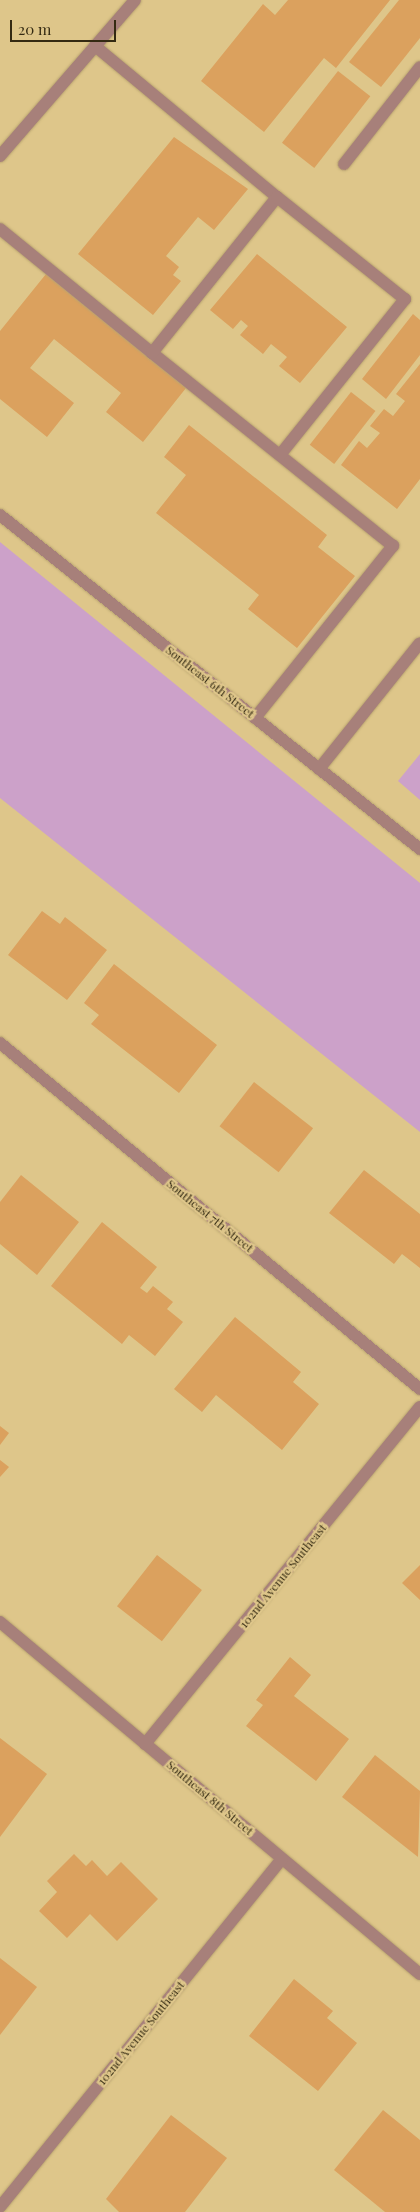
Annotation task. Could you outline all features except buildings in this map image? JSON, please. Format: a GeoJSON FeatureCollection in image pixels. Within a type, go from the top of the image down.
{"type":"FeatureCollection","features":[{"type":"Feature","properties":{"kind":"street"},"geometry":{"type":"LineString","coordinates":[[0,156],[135,0]]}},
{"type":"Feature","properties":{"kind":"street"},"geometry":{"type":"LineString","coordinates":[[95,46],[277,197],[405,299],[280,455]]}},
{"type":"Feature","properties":{"kind":"street"},"geometry":{"type":"LineString","coordinates":[[344,164],[420,67]]}},
{"type":"Feature","properties":{"kind":"street"},"geometry":{"type":"LineString","coordinates":[[152,353],[277,197]]}},
{"type":"Feature","properties":{"kind":"street"},"geometry":{"type":"LineString","coordinates":[[0,229],[393,546],[255,718]]}},
{"type":"Feature","properties":{"kind":"street","name":"Southeast 6th Street"},"geometry":{"type":"LineString","coordinates":[[0,515],[420,849]]}},
{"type":"Feature","properties":{"kind":"street"},"geometry":{"type":"LineString","coordinates":[[319,769],[420,643]]}},
{"type":"Feature","properties":{"kind":"street","name":"Southeast 7th Street"},"geometry":{"type":"LineString","coordinates":[[0,1043],[420,1389]]}},
{"type":"Feature","properties":{"kind":"street","name":"102nd Avenue Southeast"},"geometry":{"type":"LineString","coordinates":[[145,1744],[420,1407]]}},
{"type":"Feature","properties":{"kind":"street","name":"Southeast 8th Street"},"geometry":{"type":"LineString","coordinates":[[0,1622],[420,1974]]}},
{"type":"Feature","properties":{"kind":"street","name":"102nd Avenue Southeast"},"geometry":{"type":"LineString","coordinates":[[0,2207],[282,1859]]}},
{"type":"Feature","properties":{"kind":"shaded area"},"geometry":{"type":"Polygon","coordinates":[[[0,542],[420,883],[420,1132],[0,798],[0,542]]]}},
{"type":"Feature","properties":{"kind":"shaded area"},"geometry":{"type":"Polygon","coordinates":[[[420,754],[420,800],[398,781],[420,754]]]}}]}
